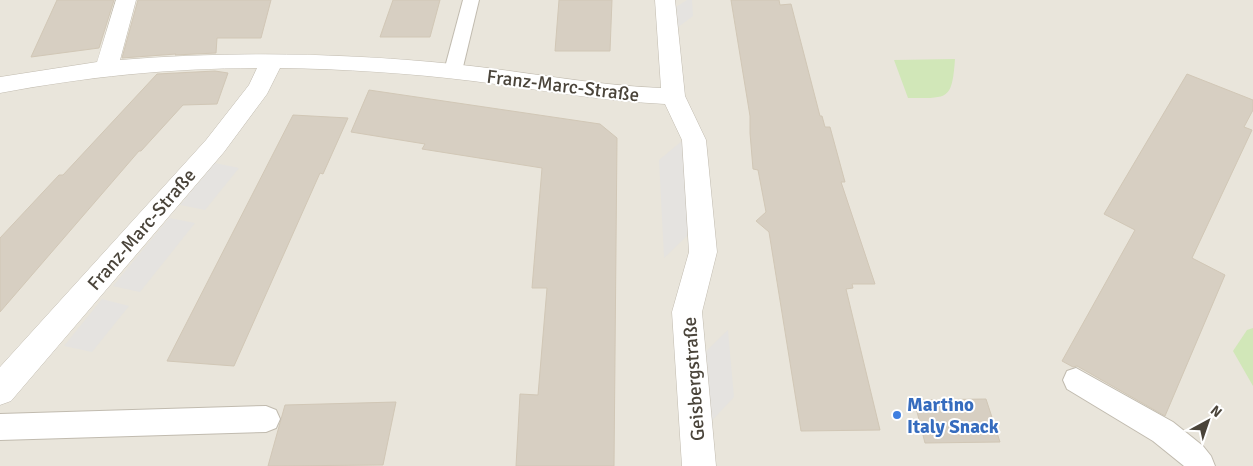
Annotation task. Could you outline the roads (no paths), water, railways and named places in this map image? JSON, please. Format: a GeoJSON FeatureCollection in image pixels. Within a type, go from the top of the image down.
{"type":"FeatureCollection","features":[{"type":"Feature","properties":{"kind":"street"},"geometry":{"type":"LineString","coordinates":[[106,69],[126,0]]}},
{"type":"Feature","properties":{"kind":"street","name":"Geisbergstraße"},"geometry":{"type":"LineString","coordinates":[[665,0],[673,96],[694,140],[703,252],[687,312],[698,466]]}},
{"type":"Feature","properties":{"kind":"street","name":"Franz-Marc-Straße"},"geometry":{"type":"LineString","coordinates":[[0,85],[106,69],[219,61],[272,61],[356,64],[453,71],[611,93],[673,96]]}},
{"type":"Feature","properties":{"kind":"street","name":"Franz-Marc-Straße"},"geometry":{"type":"LineString","coordinates":[[0,390],[215,146],[259,88],[272,61]]}},
{"type":"Feature","properties":{"kind":"lane"},"geometry":{"type":"LineString","coordinates":[[453,71],[471,0]]}},
{"type":"Feature","properties":{"kind":"lane"},"geometry":{"type":"LineString","coordinates":[[1076,380],[1177,441],[1197,458],[1201,466]]}},
{"type":"Feature","properties":{"kind":"lane"},"geometry":{"type":"LineString","coordinates":[[0,427],[266,419]]}},
{"type":"Feature","properties":{"kind":"place","name":"Martino Italy Snack"},"geometry":{"type":"Point","coordinates":[897,415]}}]}
